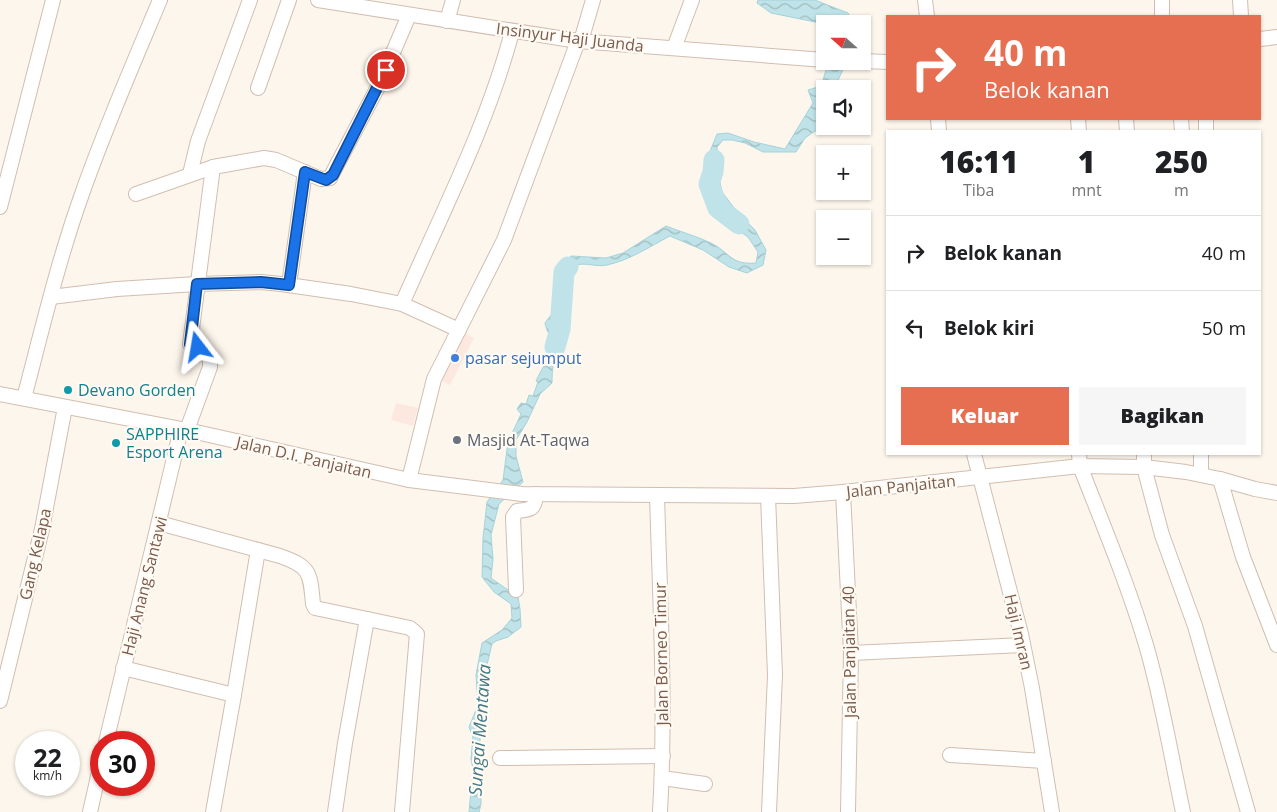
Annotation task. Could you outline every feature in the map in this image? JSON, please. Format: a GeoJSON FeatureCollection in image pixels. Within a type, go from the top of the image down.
{"type":"FeatureCollection","features":[{"type":"Feature","properties":{"kind":"street"},"geometry":{"type":"LineString","coordinates":[[0,207],[53,0]]}},
{"type":"Feature","properties":{"kind":"street"},"geometry":{"type":"LineString","coordinates":[[24,398],[75,214],[91,168],[160,0]]}},
{"type":"Feature","properties":{"kind":"street"},"geometry":{"type":"LineString","coordinates":[[190,174],[198,141],[250,0]]}},
{"type":"Feature","properties":{"kind":"street"},"geometry":{"type":"LineString","coordinates":[[258,88],[289,0]]}},
{"type":"Feature","properties":{"kind":"street","name":"Insinyur Haji Juanda"},"geometry":{"type":"LineString","coordinates":[[318,0],[342,2],[512,32],[579,41],[816,59]]}},
{"type":"Feature","properties":{"kind":"street"},"geometry":{"type":"LineString","coordinates":[[447,21],[454,0]]}},
{"type":"Feature","properties":{"kind":"street"},"geometry":{"type":"LineString","coordinates":[[409,480],[431,387],[494,262],[510,225],[593,0]]}},
{"type":"Feature","properties":{"kind":"street"},"geometry":{"type":"LineString","coordinates":[[674,48],[692,0]]}},
{"type":"Feature","properties":{"kind":"street"},"geometry":{"type":"LineString","coordinates":[[925,0],[927,15]]}},
{"type":"Feature","properties":{"kind":"street"},"geometry":{"type":"LineString","coordinates":[[1162,0],[1162,15]]}},
{"type":"Feature","properties":{"kind":"street"},"geometry":{"type":"LineString","coordinates":[[1240,0],[1241,15]]}},
{"type":"Feature","properties":{"kind":"street"},"geometry":{"type":"LineString","coordinates":[[136,194],[213,167],[267,158],[321,179],[330,178],[380,83],[409,15]]}},
{"type":"Feature","properties":{"kind":"street"},"geometry":{"type":"LineString","coordinates":[[402,304],[478,132],[501,72],[512,32]]}},
{"type":"Feature","properties":{"kind":"street"},"geometry":{"type":"LineString","coordinates":[[1261,39],[1277,37]]}},
{"type":"Feature","properties":{"kind":"street"},"geometry":{"type":"LineString","coordinates":[[871,61],[886,62]]}},
{"type":"Feature","properties":{"kind":"street"},"geometry":{"type":"LineString","coordinates":[[197,284],[213,167]]}},
{"type":"Feature","properties":{"kind":"street"},"geometry":{"type":"LineString","coordinates":[[289,285],[305,172]]}},
{"type":"Feature","properties":{"kind":"street"},"geometry":{"type":"LineString","coordinates":[[51,297],[117,289],[261,282],[351,294],[402,304],[459,330]]}},
{"type":"Feature","properties":{"kind":"street","name":"Haji Anang Santawi"},"geometry":{"type":"LineString","coordinates":[[109,731],[159,523],[184,430],[210,367],[210,356],[207,352],[203,348],[190,344],[197,284]]}},
{"type":"Feature","properties":{"kind":"street","name":"Jalan D.I. Panjaitan"},"geometry":{"type":"LineString","coordinates":[[0,394],[184,430],[409,480],[529,494]]}},
{"type":"Feature","properties":{"kind":"street","name":"Gang Kelapa"},"geometry":{"type":"LineString","coordinates":[[0,701],[40,539],[65,406]]}},
{"type":"Feature","properties":{"kind":"street","name":"Haji Imran"},"geometry":{"type":"LineString","coordinates":[[974,455],[1023,645],[1032,688],[1052,812]]}},
{"type":"Feature","properties":{"kind":"street"},"geometry":{"type":"LineString","coordinates":[[1200,455],[1201,474]]}},
{"type":"Feature","properties":{"kind":"street"},"geometry":{"type":"LineString","coordinates":[[1080,460],[1134,606],[1146,646],[1183,812]]}},
{"type":"Feature","properties":{"kind":"street","name":"Jalan Panjaitan"},"geometry":{"type":"LineString","coordinates":[[529,494],[768,496],[843,492],[979,477],[1080,460],[1144,460],[1220,479],[1254,490],[1277,493]]}},
{"type":"Feature","properties":{"kind":"street"},"geometry":{"type":"LineString","coordinates":[[1144,460],[1162,535],[1194,626],[1248,812]]}},
{"type":"Feature","properties":{"kind":"street"},"geometry":{"type":"LineString","coordinates":[[1220,479],[1243,557],[1277,645]]}},
{"type":"Feature","properties":{"kind":"street","name":"Jalan Panjaitan 40"},"geometry":{"type":"LineString","coordinates":[[843,492],[851,653],[848,812]]}},
{"type":"Feature","properties":{"kind":"street"},"geometry":{"type":"LineString","coordinates":[[516,590],[513,517],[517,512],[531,509],[534,506],[529,494]]}},
{"type":"Feature","properties":{"kind":"street","name":"Jalan Borneo Timur"},"geometry":{"type":"LineString","coordinates":[[657,495],[663,670],[663,756],[660,812]]}},
{"type":"Feature","properties":{"kind":"street"},"geometry":{"type":"LineString","coordinates":[[768,496],[776,675],[769,812]]}},
{"type":"Feature","properties":{"kind":"street"},"geometry":{"type":"LineString","coordinates":[[159,523],[294,561],[307,571],[315,608],[410,628],[417,634],[402,812]]}},
{"type":"Feature","properties":{"kind":"street"},"geometry":{"type":"LineString","coordinates":[[213,812],[258,550]]}},
{"type":"Feature","properties":{"kind":"street"},"geometry":{"type":"LineString","coordinates":[[335,812],[367,619]]}},
{"type":"Feature","properties":{"kind":"street"},"geometry":{"type":"LineString","coordinates":[[851,653],[1023,645]]}},
{"type":"Feature","properties":{"kind":"street"},"geometry":{"type":"LineString","coordinates":[[123,668],[234,695]]}},
{"type":"Feature","properties":{"kind":"street"},"geometry":{"type":"LineString","coordinates":[[950,755],[1044,760]]}},
{"type":"Feature","properties":{"kind":"street"},"geometry":{"type":"LineString","coordinates":[[500,758],[663,756]]}},
{"type":"Feature","properties":{"kind":"street"},"geometry":{"type":"LineString","coordinates":[[662,778],[705,784]]}},
{"type":"Feature","properties":{"kind":"street"},"geometry":{"type":"LineString","coordinates":[[90,812],[94,796]]}},
{"type":"Feature","properties":{"kind":"shaded area","name":"pasar sejumput"},"geometry":{"type":"Polygon","coordinates":[[[461,331],[474,338],[450,385],[436,378],[461,331]]]}},
{"type":"Feature","properties":{"kind":"shaded area"},"geometry":{"type":"Polygon","coordinates":[[[396,403],[418,408],[413,426],[391,420],[396,403]]]}},
{"type":"Feature","properties":{"kind":"water"},"geometry":{"type":"Polygon","coordinates":[[[758,0],[815,0],[849,15],[816,15],[816,22],[771,13],[757,3],[758,0]]]}},
{"type":"Feature","properties":{"kind":"water"},"geometry":{"type":"Polygon","coordinates":[[[826,70],[843,70],[838,80],[823,80],[826,70]]]}},
{"type":"Feature","properties":{"kind":"water"},"geometry":{"type":"Polygon","coordinates":[[[816,88],[816,130],[805,138],[796,152],[763,152],[745,143],[732,140],[723,140],[717,147],[718,172],[722,192],[738,213],[755,230],[766,250],[763,265],[747,273],[729,267],[703,250],[670,236],[639,253],[615,263],[602,266],[583,264],[574,266],[567,275],[566,295],[556,290],[558,274],[571,256],[606,258],[623,253],[666,226],[711,243],[731,258],[741,262],[756,263],[758,252],[748,237],[738,230],[718,208],[709,184],[709,154],[717,134],[728,133],[754,142],[785,149],[813,103],[808,90],[816,88]]]}},
{"type":"Feature","properties":{"kind":"water","name":"Sungai Mentawa"},"geometry":{"type":"Polygon","coordinates":[[[551,315],[570,321],[568,329],[570,330],[555,356],[552,383],[540,394],[516,440],[516,456],[523,482],[499,504],[491,535],[493,559],[491,578],[518,597],[521,627],[508,637],[492,644],[485,673],[480,740],[481,804],[479,812],[469,812],[473,769],[471,759],[473,737],[469,727],[478,705],[476,675],[482,643],[502,630],[512,618],[511,604],[494,592],[482,577],[483,538],[487,502],[503,480],[508,442],[521,414],[517,409],[521,403],[526,404],[529,395],[533,396],[538,382],[536,381],[550,353],[551,340],[545,323],[551,315]]]}},
{"type":"Feature","properties":{"kind":"waterway","name":"Sungai Mentawa"},"geometry":{"type":"LineString","coordinates":[[714,160],[709,184],[718,208],[739,224]]}},
{"type":"Feature","properties":{"kind":"waterway","name":"Sungai Mentawa"},"geometry":{"type":"LineString","coordinates":[[555,347],[560,329],[564,272],[568,267]]}},
{"type":"Feature","properties":{"kind":"place","name":"pasar sejumput"},"geometry":{"type":"Point","coordinates":[455,358]}},
{"type":"Feature","properties":{"kind":"place","name":"Devano Gorden"},"geometry":{"type":"Point","coordinates":[68,390]}},
{"type":"Feature","properties":{"kind":"place","name":"Masjid At-Taqwa"},"geometry":{"type":"Point","coordinates":[457,440]}},
{"type":"Feature","properties":{"kind":"place","name":"SAPPHIRE Esport Arena"},"geometry":{"type":"Point","coordinates":[116,443]}},
{"type":"Feature","properties":{"kind":"route"},"geometry":{"type":"LineString","coordinates":[[198,347],[190,344],[197,284],[261,282],[289,285],[295,230],[305,172],[326,180],[333,175],[386,70]]}}]}
